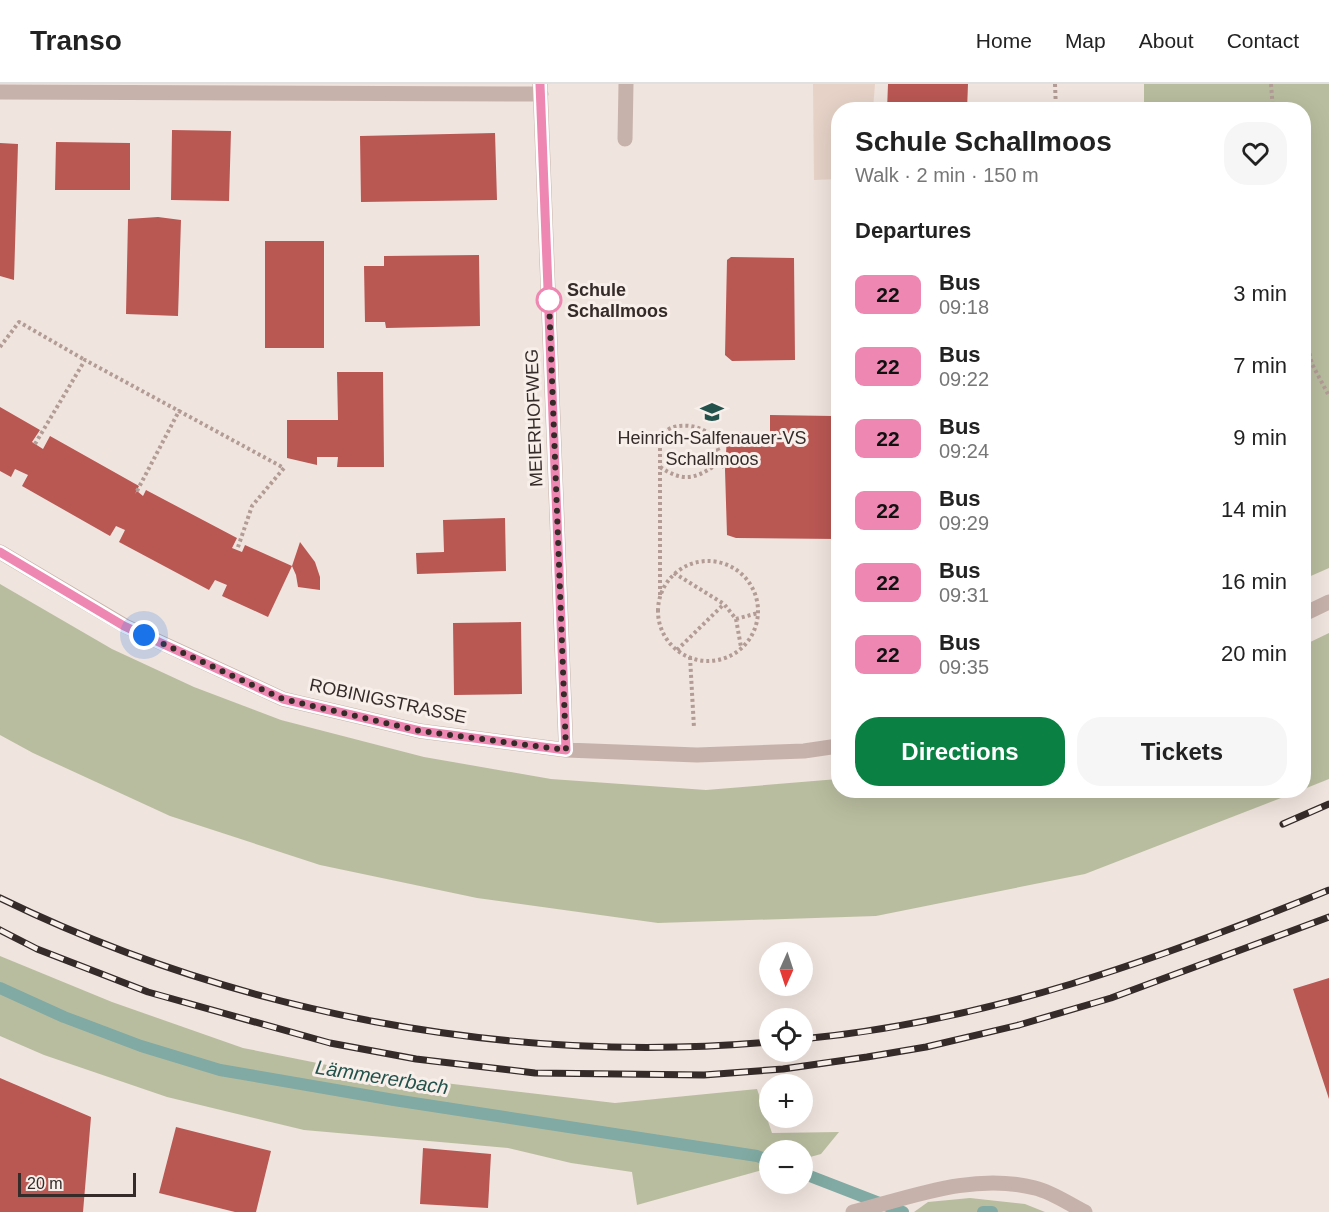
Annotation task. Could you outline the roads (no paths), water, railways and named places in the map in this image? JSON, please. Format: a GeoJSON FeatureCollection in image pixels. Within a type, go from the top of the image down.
{"type":"FeatureCollection","features":[{"type":"Feature","properties":{"kind":"street"},"geometry":{"type":"LineString","coordinates":[[625,139],[626,84]]}},
{"type":"Feature","properties":{"kind":"street"},"geometry":{"type":"LineString","coordinates":[[0,92],[540,89]]}},
{"type":"Feature","properties":{"kind":"street","name":"MEIERHOFWEG"},"geometry":{"type":"LineString","coordinates":[[540,89],[566,750]]}},
{"type":"Feature","properties":{"kind":"street","name":"ROBINIGSTRASSE"},"geometry":{"type":"LineString","coordinates":[[0,552],[124,626],[283,699],[420,731],[566,750],[697,755],[804,751],[831,747]]}},
{"type":"Feature","properties":{"kind":"street"},"geometry":{"type":"LineString","coordinates":[[1311,611],[1329,602]]}},
{"type":"Feature","properties":{"kind":"street"},"geometry":{"type":"LineString","coordinates":[[857,1211],[934,1191],[982,1182],[1035,1188],[1085,1212]]}},
{"type":"Feature","properties":{"kind":"waterway","name":"Lämmererbach"},"geometry":{"type":"LineString","coordinates":[[0,988],[64,1017],[141,1046],[220,1070],[394,1100],[759,1157]]}},
{"type":"Feature","properties":{"kind":"waterway","name":"Lämmererbach"},"geometry":{"type":"LineString","coordinates":[[813,1177],[903,1212]]}},
{"type":"Feature","properties":{"kind":"waterway","name":"Lämmererbach"},"geometry":{"type":"LineString","coordinates":[[983,1212],[992,1212]]}},
{"type":"Feature","properties":{"kind":"railway"},"geometry":{"type":"LineString","coordinates":[[1283,824],[1329,804]]}},
{"type":"Feature","properties":{"kind":"railway"},"geometry":{"type":"LineString","coordinates":[[813,1038],[871,1031],[1005,1003],[1137,963],[1329,890]]}},
{"type":"Feature","properties":{"kind":"railway"},"geometry":{"type":"LineString","coordinates":[[0,898],[90,938],[183,972],[278,1000],[375,1022],[473,1037],[572,1045],[671,1047],[759,1043]]}},
{"type":"Feature","properties":{"kind":"railway"},"geometry":{"type":"LineString","coordinates":[[0,930],[37,949],[148,992],[330,1043],[416,1059],[535,1073],[704,1075],[783,1069],[867,1057],[926,1047],[1019,1025],[1111,998],[1329,917]]}},
{"type":"Feature","properties":{"kind":"place","name":"Schule Schallmoos"},"geometry":{"type":"Point","coordinates":[549,300]}},
{"type":"Feature","properties":{"kind":"place","name":"Heinrich-Salfenauer-VS Schallmoos"},"geometry":{"type":"Point","coordinates":[712,412]}}]}
